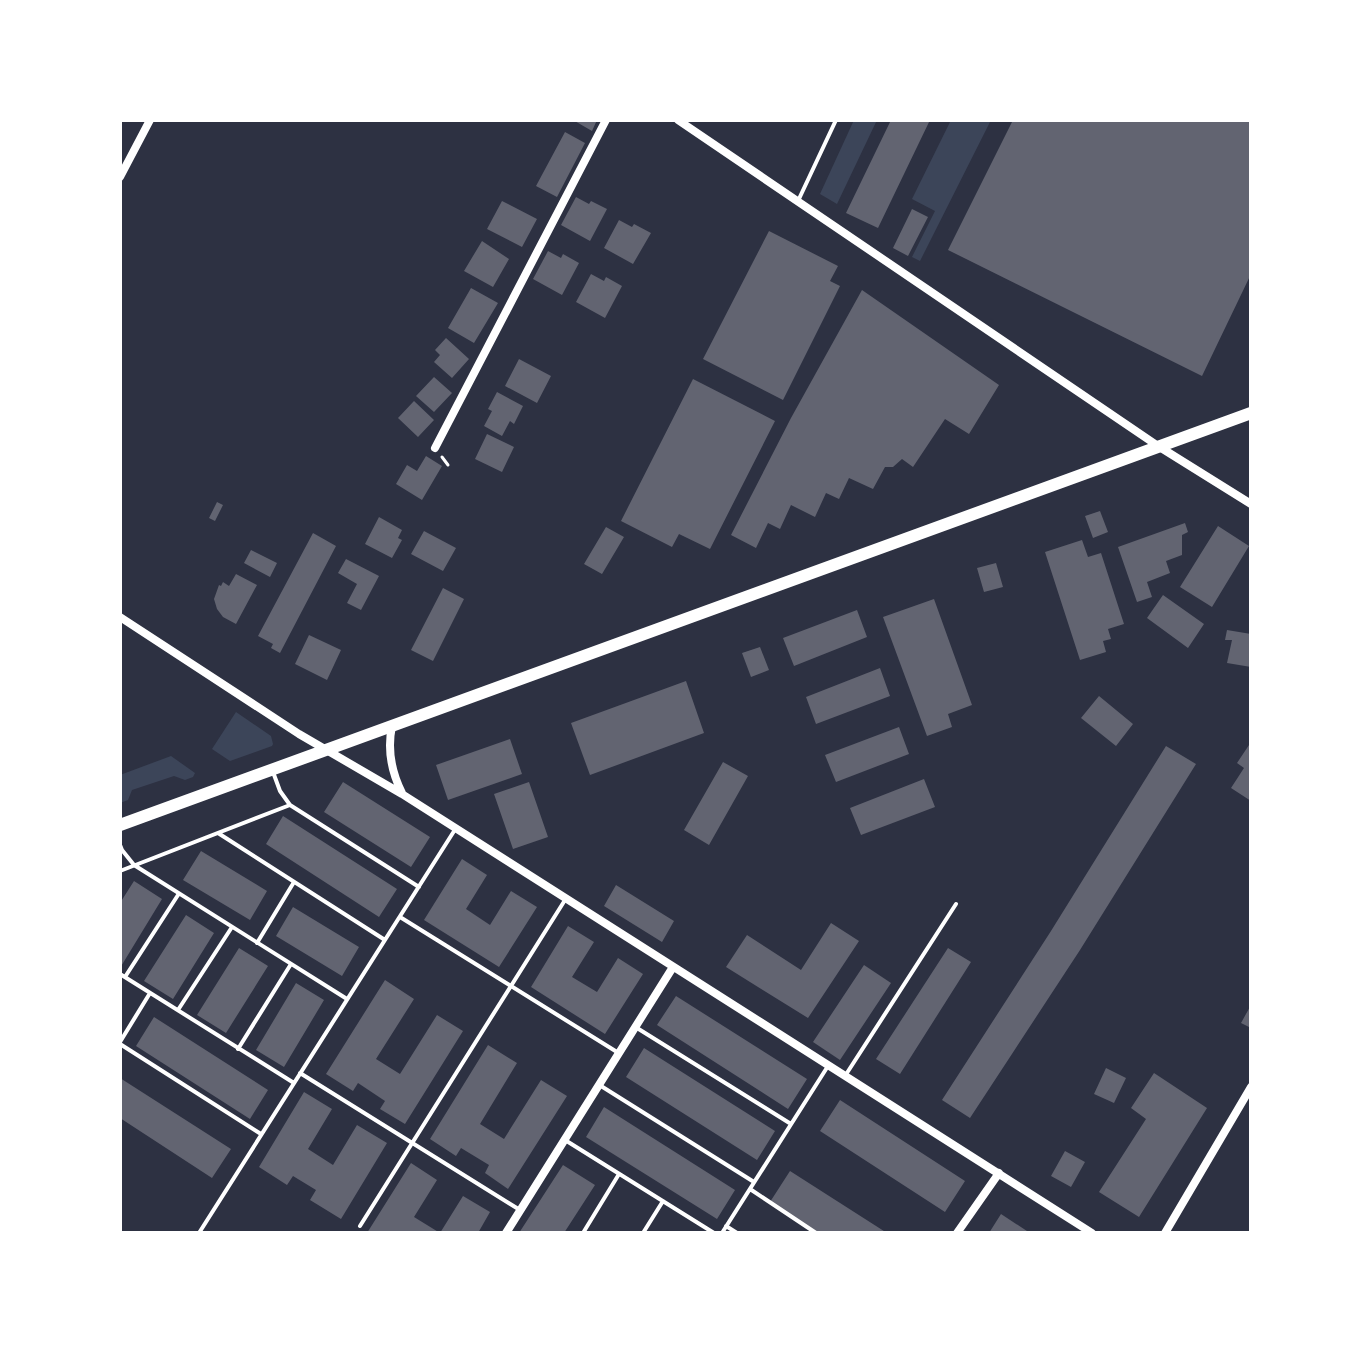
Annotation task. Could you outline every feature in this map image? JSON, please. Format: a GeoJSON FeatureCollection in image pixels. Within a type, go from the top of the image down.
{"type":"FeatureCollection","features":[{"type":"Feature","properties":{"kind":"main road"},"geometry":{"type":"LineString","coordinates":[[120,825],[1251,413]]}},
{"type":"Feature","properties":{"kind":"street"},"geometry":{"type":"LineString","coordinates":[[120,177],[150,120]]}},
{"type":"Feature","properties":{"kind":"street"},"geometry":{"type":"LineString","coordinates":[[435,448],[606,120]]}},
{"type":"Feature","properties":{"kind":"street"},"geometry":{"type":"LineString","coordinates":[[678,120],[1158,446],[1251,504]]}},
{"type":"Feature","properties":{"kind":"street"},"geometry":{"type":"LineString","coordinates":[[120,617],[325,750],[456,828],[1092,1233]]}},
{"type":"Feature","properties":{"kind":"street"},"geometry":{"type":"LineString","coordinates":[[392,725],[390,760],[402,794]]}},
{"type":"Feature","properties":{"kind":"street"},"geometry":{"type":"LineString","coordinates":[[506,1233],[673,967]]}},
{"type":"Feature","properties":{"kind":"street"},"geometry":{"type":"LineString","coordinates":[[1165,1233],[1251,1087]]}},
{"type":"Feature","properties":{"kind":"street"},"geometry":{"type":"LineString","coordinates":[[957,1233],[999,1173]]}},
{"type":"Feature","properties":{"kind":"lane"},"geometry":{"type":"LineString","coordinates":[[798,201],[836,120]]}},
{"type":"Feature","properties":{"kind":"lane"},"geometry":{"type":"LineString","coordinates":[[272,768],[280,791],[290,805],[419,887]]}},
{"type":"Feature","properties":{"kind":"lane"},"geometry":{"type":"LineString","coordinates":[[120,871],[290,805]]}},
{"type":"Feature","properties":{"kind":"lane"},"geometry":{"type":"LineString","coordinates":[[199,1233],[456,828]]}},
{"type":"Feature","properties":{"kind":"lane"},"geometry":{"type":"LineString","coordinates":[[218,833],[385,940]]}},
{"type":"Feature","properties":{"kind":"lane"},"geometry":{"type":"LineString","coordinates":[[120,845],[134,865],[347,999]]}},
{"type":"Feature","properties":{"kind":"lane"},"geometry":{"type":"LineString","coordinates":[[257,943],[294,882]]}},
{"type":"Feature","properties":{"kind":"lane"},"geometry":{"type":"LineString","coordinates":[[178,894],[122,975],[294,1083]]}},
{"type":"Feature","properties":{"kind":"lane"},"geometry":{"type":"LineString","coordinates":[[360,1226],[566,898]]}},
{"type":"Feature","properties":{"kind":"lane"},"geometry":{"type":"LineString","coordinates":[[845,1076],[956,904]]}},
{"type":"Feature","properties":{"kind":"lane"},"geometry":{"type":"LineString","coordinates":[[400,917],[619,1053]]}},
{"type":"Feature","properties":{"kind":"lane"},"geometry":{"type":"LineString","coordinates":[[178,1010],[232,927]]}},
{"type":"Feature","properties":{"kind":"lane"},"geometry":{"type":"LineString","coordinates":[[238,1049],[291,964]]}},
{"type":"Feature","properties":{"kind":"lane"},"geometry":{"type":"LineString","coordinates":[[150,993],[120,1043],[261,1134]]}},
{"type":"Feature","properties":{"kind":"lane"},"geometry":{"type":"LineString","coordinates":[[635,1027],[791,1124]]}},
{"type":"Feature","properties":{"kind":"lane"},"geometry":{"type":"LineString","coordinates":[[722,1233],[828,1065]]}},
{"type":"Feature","properties":{"kind":"lane"},"geometry":{"type":"LineString","coordinates":[[300,1073],[520,1210]]}},
{"type":"Feature","properties":{"kind":"lane"},"geometry":{"type":"LineString","coordinates":[[599,1085],[754,1182]]}},
{"type":"Feature","properties":{"kind":"lane"},"geometry":{"type":"LineString","coordinates":[[565,1140],[714,1233]]}},
{"type":"Feature","properties":{"kind":"lane"},"geometry":{"type":"LineString","coordinates":[[583,1233],[619,1174]]}},
{"type":"Feature","properties":{"kind":"lane"},"geometry":{"type":"LineString","coordinates":[[750,1189],[816,1233]]}},
{"type":"Feature","properties":{"kind":"lane"},"geometry":{"type":"LineString","coordinates":[[643,1233],[663,1201]]}},
{"type":"Feature","properties":{"kind":"lane"},"geometry":{"type":"LineString","coordinates":[[726,1226],[737,1233]]}},
{"type":"Feature","properties":{"kind":"shaded area"},"geometry":{"type":"Polygon","coordinates":[[[854,120],[877,120],[837,204],[820,194],[854,120]]]}},
{"type":"Feature","properties":{"kind":"shaded area"},"geometry":{"type":"Polygon","coordinates":[[[951,120],[991,120],[920,261],[912,257],[935,211],[912,199],[951,120]]]}},
{"type":"Feature","properties":{"kind":"shaded area"},"geometry":{"type":"Polygon","coordinates":[[[236,712],[271,736],[272,746],[230,761],[212,749],[236,712]]]}},
{"type":"Feature","properties":{"kind":"shaded area"},"geometry":{"type":"Polygon","coordinates":[[[171,756],[195,773],[193,777],[185,780],[174,776],[132,790],[128,800],[120,803],[120,775],[171,756]]]}},
{"type":"Feature","properties":{"kind":"building"},"geometry":{"type":"Polygon","coordinates":[[[573,120],[597,120],[592,131],[573,120]]]}},
{"type":"Feature","properties":{"kind":"building"},"geometry":{"type":"Polygon","coordinates":[[[891,120],[930,120],[878,228],[846,213],[891,120]]]}},
{"type":"Feature","properties":{"kind":"building"},"geometry":{"type":"Polygon","coordinates":[[[1013,120],[1251,120],[1251,274],[1202,376],[948,250],[1013,120]]]}},
{"type":"Feature","properties":{"kind":"building"},"geometry":{"type":"Polygon","coordinates":[[[565,132],[585,143],[557,197],[536,186],[565,132]]]}},
{"type":"Feature","properties":{"kind":"building"},"geometry":{"type":"Polygon","coordinates":[[[576,197],[607,209],[590,241],[561,225],[576,197]]]}},
{"type":"Feature","properties":{"kind":"building"},"geometry":{"type":"Polygon","coordinates":[[[502,201],[537,219],[522,247],[487,229],[502,201]]]}},
{"type":"Feature","properties":{"kind":"building"},"geometry":{"type":"Polygon","coordinates":[[[912,209],[928,217],[908,256],[893,248],[912,209]]]}},
{"type":"Feature","properties":{"kind":"building"},"geometry":{"type":"Polygon","coordinates":[[[619,220],[651,233],[633,264],[604,248],[619,220]]]}},
{"type":"Feature","properties":{"kind":"building"},"geometry":{"type":"Polygon","coordinates":[[[769,231],[838,266],[830,281],[840,286],[783,400],[703,359],[769,231]]]}},
{"type":"Feature","properties":{"kind":"building"},"geometry":{"type":"Polygon","coordinates":[[[482,241],[509,259],[493,287],[464,271],[482,241]]]}},
{"type":"Feature","properties":{"kind":"building"},"geometry":{"type":"Polygon","coordinates":[[[548,251],[561,258],[563,254],[579,263],[562,295],[533,279],[548,251]]]}},
{"type":"Feature","properties":{"kind":"building"},"geometry":{"type":"Polygon","coordinates":[[[591,274],[604,281],[606,277],[622,286],[605,318],[576,302],[591,274]]]}},
{"type":"Feature","properties":{"kind":"building"},"geometry":{"type":"Polygon","coordinates":[[[471,288],[498,303],[474,343],[448,328],[471,288]]]}},
{"type":"Feature","properties":{"kind":"building"},"geometry":{"type":"Polygon","coordinates":[[[862,290],[999,385],[969,434],[945,419],[913,467],[902,459],[893,467],[885,467],[873,489],[849,478],[839,499],[826,493],[815,517],[791,505],[780,529],[768,523],[756,548],[731,535],[862,290]]]}},
{"type":"Feature","properties":{"kind":"building"},"geometry":{"type":"Polygon","coordinates":[[[446,338],[469,359],[452,378],[434,362],[440,355],[435,350],[446,338]]]}},
{"type":"Feature","properties":{"kind":"building"},"geometry":{"type":"Polygon","coordinates":[[[519,359],[551,376],[537,403],[505,386],[519,359]]]}},
{"type":"Feature","properties":{"kind":"building"},"geometry":{"type":"Polygon","coordinates":[[[434,377],[452,393],[434,412],[416,396],[434,377]]]}},
{"type":"Feature","properties":{"kind":"building"},"geometry":{"type":"Polygon","coordinates":[[[693,379],[775,421],[710,549],[679,534],[672,547],[621,521],[693,379]]]}},
{"type":"Feature","properties":{"kind":"building"},"geometry":{"type":"Polygon","coordinates":[[[497,392],[523,406],[514,424],[510,421],[502,436],[484,426],[497,392]]]}},
{"type":"Feature","properties":{"kind":"building"},"geometry":{"type":"Polygon","coordinates":[[[414,401],[434,420],[418,437],[398,418],[414,401]]]}},
{"type":"Feature","properties":{"kind":"building"},"geometry":{"type":"Polygon","coordinates":[[[487,434],[514,447],[502,472],[475,459],[487,434]]]}},
{"type":"Feature","properties":{"kind":"building"},"geometry":{"type":"Polygon","coordinates":[[[426,456],[442,466],[422,500],[396,484],[407,465],[417,471],[426,456]]]}},
{"type":"Feature","properties":{"kind":"building"},"geometry":{"type":"Polygon","coordinates":[[[217,502],[223,505],[215,521],[209,518],[217,502]]]}},
{"type":"Feature","properties":{"kind":"building"},"geometry":{"type":"Polygon","coordinates":[[[1100,511],[1108,532],[1093,538],[1085,516],[1100,511]]]}},
{"type":"Feature","properties":{"kind":"building"},"geometry":{"type":"Polygon","coordinates":[[[379,517],[402,530],[398,538],[402,540],[392,558],[365,544],[379,517]]]}},
{"type":"Feature","properties":{"kind":"building"},"geometry":{"type":"Polygon","coordinates":[[[1185,523],[1188,532],[1182,535],[1182,555],[1166,561],[1170,573],[1147,582],[1152,597],[1137,602],[1118,547],[1185,523]]]}},
{"type":"Feature","properties":{"kind":"building"},"geometry":{"type":"Polygon","coordinates":[[[1218,526],[1249,546],[1212,607],[1180,587],[1218,526]]]}},
{"type":"Feature","properties":{"kind":"building"},"geometry":{"type":"Polygon","coordinates":[[[606,527],[624,537],[602,574],[584,564],[606,527]]]}},
{"type":"Feature","properties":{"kind":"building"},"geometry":{"type":"Polygon","coordinates":[[[424,531],[456,548],[443,571],[411,554],[424,531]]]}},
{"type":"Feature","properties":{"kind":"building"},"geometry":{"type":"Polygon","coordinates":[[[313,533],[336,546],[280,653],[271,648],[273,644],[258,636],[313,533]]]}},
{"type":"Feature","properties":{"kind":"building"},"geometry":{"type":"Polygon","coordinates":[[[1082,540],[1088,557],[1101,553],[1124,624],[1108,629],[1111,639],[1103,641],[1106,652],[1080,660],[1045,552],[1082,540]]]}},
{"type":"Feature","properties":{"kind":"building"},"geometry":{"type":"Polygon","coordinates":[[[251,550],[277,563],[270,577],[244,563],[251,550]]]}},
{"type":"Feature","properties":{"kind":"building"},"geometry":{"type":"Polygon","coordinates":[[[346,559],[379,576],[361,610],[347,603],[357,584],[338,573],[346,559]]]}},
{"type":"Feature","properties":{"kind":"building"},"geometry":{"type":"Polygon","coordinates":[[[996,563],[1003,587],[984,592],[977,568],[996,563]]]}},
{"type":"Feature","properties":{"kind":"building"},"geometry":{"type":"Polygon","coordinates":[[[236,574],[257,585],[236,624],[223,617],[214,599],[219,585],[223,582],[229,586],[236,574]]]}},
{"type":"Feature","properties":{"kind":"building"},"geometry":{"type":"Polygon","coordinates":[[[443,588],[464,599],[433,661],[411,650],[443,588]]]}},
{"type":"Feature","properties":{"kind":"building"},"geometry":{"type":"Polygon","coordinates":[[[1163,595],[1204,624],[1188,648],[1147,618],[1163,595]]]}},
{"type":"Feature","properties":{"kind":"building"},"geometry":{"type":"Polygon","coordinates":[[[934,599],[972,705],[948,714],[952,727],[927,736],[883,617],[934,599]]]}},
{"type":"Feature","properties":{"kind":"building"},"geometry":{"type":"Polygon","coordinates":[[[857,610],[867,637],[794,666],[783,638],[857,610]]]}},
{"type":"Feature","properties":{"kind":"building"},"geometry":{"type":"Polygon","coordinates":[[[1227,630],[1251,634],[1251,667],[1227,663],[1232,640],[1225,640],[1227,630]]]}},
{"type":"Feature","properties":{"kind":"building"},"geometry":{"type":"Polygon","coordinates":[[[309,635],[341,650],[327,680],[295,664],[309,635]]]}},
{"type":"Feature","properties":{"kind":"building"},"geometry":{"type":"Polygon","coordinates":[[[760,647],[769,670],[751,677],[742,653],[760,647]]]}},
{"type":"Feature","properties":{"kind":"building"},"geometry":{"type":"Polygon","coordinates":[[[880,668],[890,696],[816,724],[806,697],[880,668]]]}},
{"type":"Feature","properties":{"kind":"building"},"geometry":{"type":"Polygon","coordinates":[[[686,681],[704,733],[590,775],[571,723],[686,681]]]}},
{"type":"Feature","properties":{"kind":"building"},"geometry":{"type":"Polygon","coordinates":[[[1099,696],[1133,724],[1116,746],[1081,718],[1099,696]]]}},
{"type":"Feature","properties":{"kind":"building"},"geometry":{"type":"Polygon","coordinates":[[[899,727],[909,754],[836,782],[825,755],[899,727]]]}},
{"type":"Feature","properties":{"kind":"building"},"geometry":{"type":"Polygon","coordinates":[[[510,739],[522,774],[448,800],[436,765],[510,739]]]}},
{"type":"Feature","properties":{"kind":"building"},"geometry":{"type":"Polygon","coordinates":[[[1251,742],[1251,801],[1231,788],[1244,768],[1237,763],[1251,742]]]}},
{"type":"Feature","properties":{"kind":"building"},"geometry":{"type":"Polygon","coordinates":[[[1166,746],[1196,764],[970,1118],[942,1100],[1166,746]]]}},
{"type":"Feature","properties":{"kind":"building"},"geometry":{"type":"Polygon","coordinates":[[[723,762],[748,776],[709,845],[684,830],[723,762]]]}},
{"type":"Feature","properties":{"kind":"building"},"geometry":{"type":"Polygon","coordinates":[[[924,779],[935,807],[861,835],[850,808],[924,779]]]}},
{"type":"Feature","properties":{"kind":"building"},"geometry":{"type":"Polygon","coordinates":[[[343,782],[430,837],[411,867],[324,812],[343,782]]]}},
{"type":"Feature","properties":{"kind":"building"},"geometry":{"type":"Polygon","coordinates":[[[529,782],[548,837],[513,849],[494,794],[529,782]]]}},
{"type":"Feature","properties":{"kind":"building"},"geometry":{"type":"Polygon","coordinates":[[[283,816],[397,889],[379,917],[266,844],[283,816]]]}},
{"type":"Feature","properties":{"kind":"building"},"geometry":{"type":"Polygon","coordinates":[[[201,851],[267,891],[250,920],[183,880],[201,851]]]}},
{"type":"Feature","properties":{"kind":"building"},"geometry":{"type":"Polygon","coordinates":[[[462,859],[487,875],[466,909],[490,925],[511,891],[537,907],[499,967],[424,920],[462,859]]]}},
{"type":"Feature","properties":{"kind":"building"},"geometry":{"type":"Polygon","coordinates":[[[134,881],[162,899],[120,968],[120,903],[134,881]]]}},
{"type":"Feature","properties":{"kind":"building"},"geometry":{"type":"Polygon","coordinates":[[[616,885],[674,921],[662,942],[604,906],[616,885]]]}},
{"type":"Feature","properties":{"kind":"building"},"geometry":{"type":"Polygon","coordinates":[[[293,907],[359,947],[342,976],[276,936],[293,907]]]}},
{"type":"Feature","properties":{"kind":"building"},"geometry":{"type":"Polygon","coordinates":[[[186,915],[214,933],[173,999],[144,981],[186,915]]]}},
{"type":"Feature","properties":{"kind":"building"},"geometry":{"type":"Polygon","coordinates":[[[831,923],[859,941],[808,1018],[726,967],[747,935],[801,970],[831,923]]]}},
{"type":"Feature","properties":{"kind":"building"},"geometry":{"type":"Polygon","coordinates":[[[568,926],[594,942],[572,977],[597,992],[618,958],[643,974],[605,1034],[531,987],[568,926]]]}},
{"type":"Feature","properties":{"kind":"building"},"geometry":{"type":"Polygon","coordinates":[[[239,948],[268,966],[226,1033],[197,1015],[239,948]]]}},
{"type":"Feature","properties":{"kind":"building"},"geometry":{"type":"Polygon","coordinates":[[[948,948],[971,962],[900,1074],[876,1059],[948,948]]]}},
{"type":"Feature","properties":{"kind":"building"},"geometry":{"type":"Polygon","coordinates":[[[864,965],[891,983],[840,1060],[813,1042],[864,965]]]}},
{"type":"Feature","properties":{"kind":"building"},"geometry":{"type":"Polygon","coordinates":[[[385,980],[414,999],[376,1059],[400,1074],[437,1015],[463,1031],[405,1124],[380,1109],[385,1101],[358,1083],[353,1091],[326,1074],[385,980]]]}},
{"type":"Feature","properties":{"kind":"building"},"geometry":{"type":"Polygon","coordinates":[[[296,983],[324,1000],[284,1067],[256,1050],[296,983]]]}},
{"type":"Feature","properties":{"kind":"building"},"geometry":{"type":"Polygon","coordinates":[[[676,996],[807,1079],[788,1109],[657,1025],[676,996]]]}},
{"type":"Feature","properties":{"kind":"building"},"geometry":{"type":"Polygon","coordinates":[[[1251,1005],[1251,1028],[1241,1023],[1251,1005]]]}},
{"type":"Feature","properties":{"kind":"building"},"geometry":{"type":"Polygon","coordinates":[[[154,1017],[268,1090],[250,1119],[136,1046],[154,1017]]]}},
{"type":"Feature","properties":{"kind":"building"},"geometry":{"type":"Polygon","coordinates":[[[488,1045],[517,1063],[480,1124],[504,1139],[541,1080],[567,1096],[508,1189],[485,1173],[489,1165],[461,1148],[456,1156],[430,1139],[488,1045]]]}},
{"type":"Feature","properties":{"kind":"building"},"geometry":{"type":"Polygon","coordinates":[[[644,1048],[775,1131],[757,1160],[626,1077],[644,1048]]]}},
{"type":"Feature","properties":{"kind":"building"},"geometry":{"type":"Polygon","coordinates":[[[1106,1068],[1126,1078],[1114,1103],[1094,1094],[1106,1068]]]}},
{"type":"Feature","properties":{"kind":"building"},"geometry":{"type":"Polygon","coordinates":[[[1154,1073],[1207,1108],[1139,1217],[1099,1192],[1146,1119],[1131,1108],[1154,1073]]]}},
{"type":"Feature","properties":{"kind":"building"},"geometry":{"type":"Polygon","coordinates":[[[120,1078],[231,1149],[212,1178],[120,1118],[120,1078]]]}},
{"type":"Feature","properties":{"kind":"building"},"geometry":{"type":"Polygon","coordinates":[[[304,1092],[332,1109],[308,1149],[333,1165],[357,1125],[387,1143],[341,1219],[310,1200],[316,1190],[293,1176],[287,1185],[259,1167],[304,1092]]]}},
{"type":"Feature","properties":{"kind":"building"},"geometry":{"type":"Polygon","coordinates":[[[840,1100],[965,1181],[945,1212],[820,1131],[840,1100]]]}},
{"type":"Feature","properties":{"kind":"building"},"geometry":{"type":"Polygon","coordinates":[[[604,1107],[735,1190],[717,1219],[586,1137],[604,1107]]]}},
{"type":"Feature","properties":{"kind":"building"},"geometry":{"type":"Polygon","coordinates":[[[1065,1151],[1085,1162],[1071,1187],[1051,1176],[1065,1151]]]}},
{"type":"Feature","properties":{"kind":"building"},"geometry":{"type":"Polygon","coordinates":[[[411,1163],[437,1180],[414,1217],[440,1233],[367,1233],[411,1163]]]}},
{"type":"Feature","properties":{"kind":"building"},"geometry":{"type":"Polygon","coordinates":[[[563,1165],[595,1185],[564,1233],[519,1233],[563,1165]]]}},
{"type":"Feature","properties":{"kind":"building"},"geometry":{"type":"Polygon","coordinates":[[[790,1171],[887,1233],[819,1233],[770,1202],[790,1171]]]}},
{"type":"Feature","properties":{"kind":"building"},"geometry":{"type":"Polygon","coordinates":[[[463,1196],[490,1212],[478,1233],[440,1233],[463,1196]]]}},
{"type":"Feature","properties":{"kind":"building"},"geometry":{"type":"Polygon","coordinates":[[[1001,1214],[1030,1233],[989,1233],[1001,1214]]]}}]}
